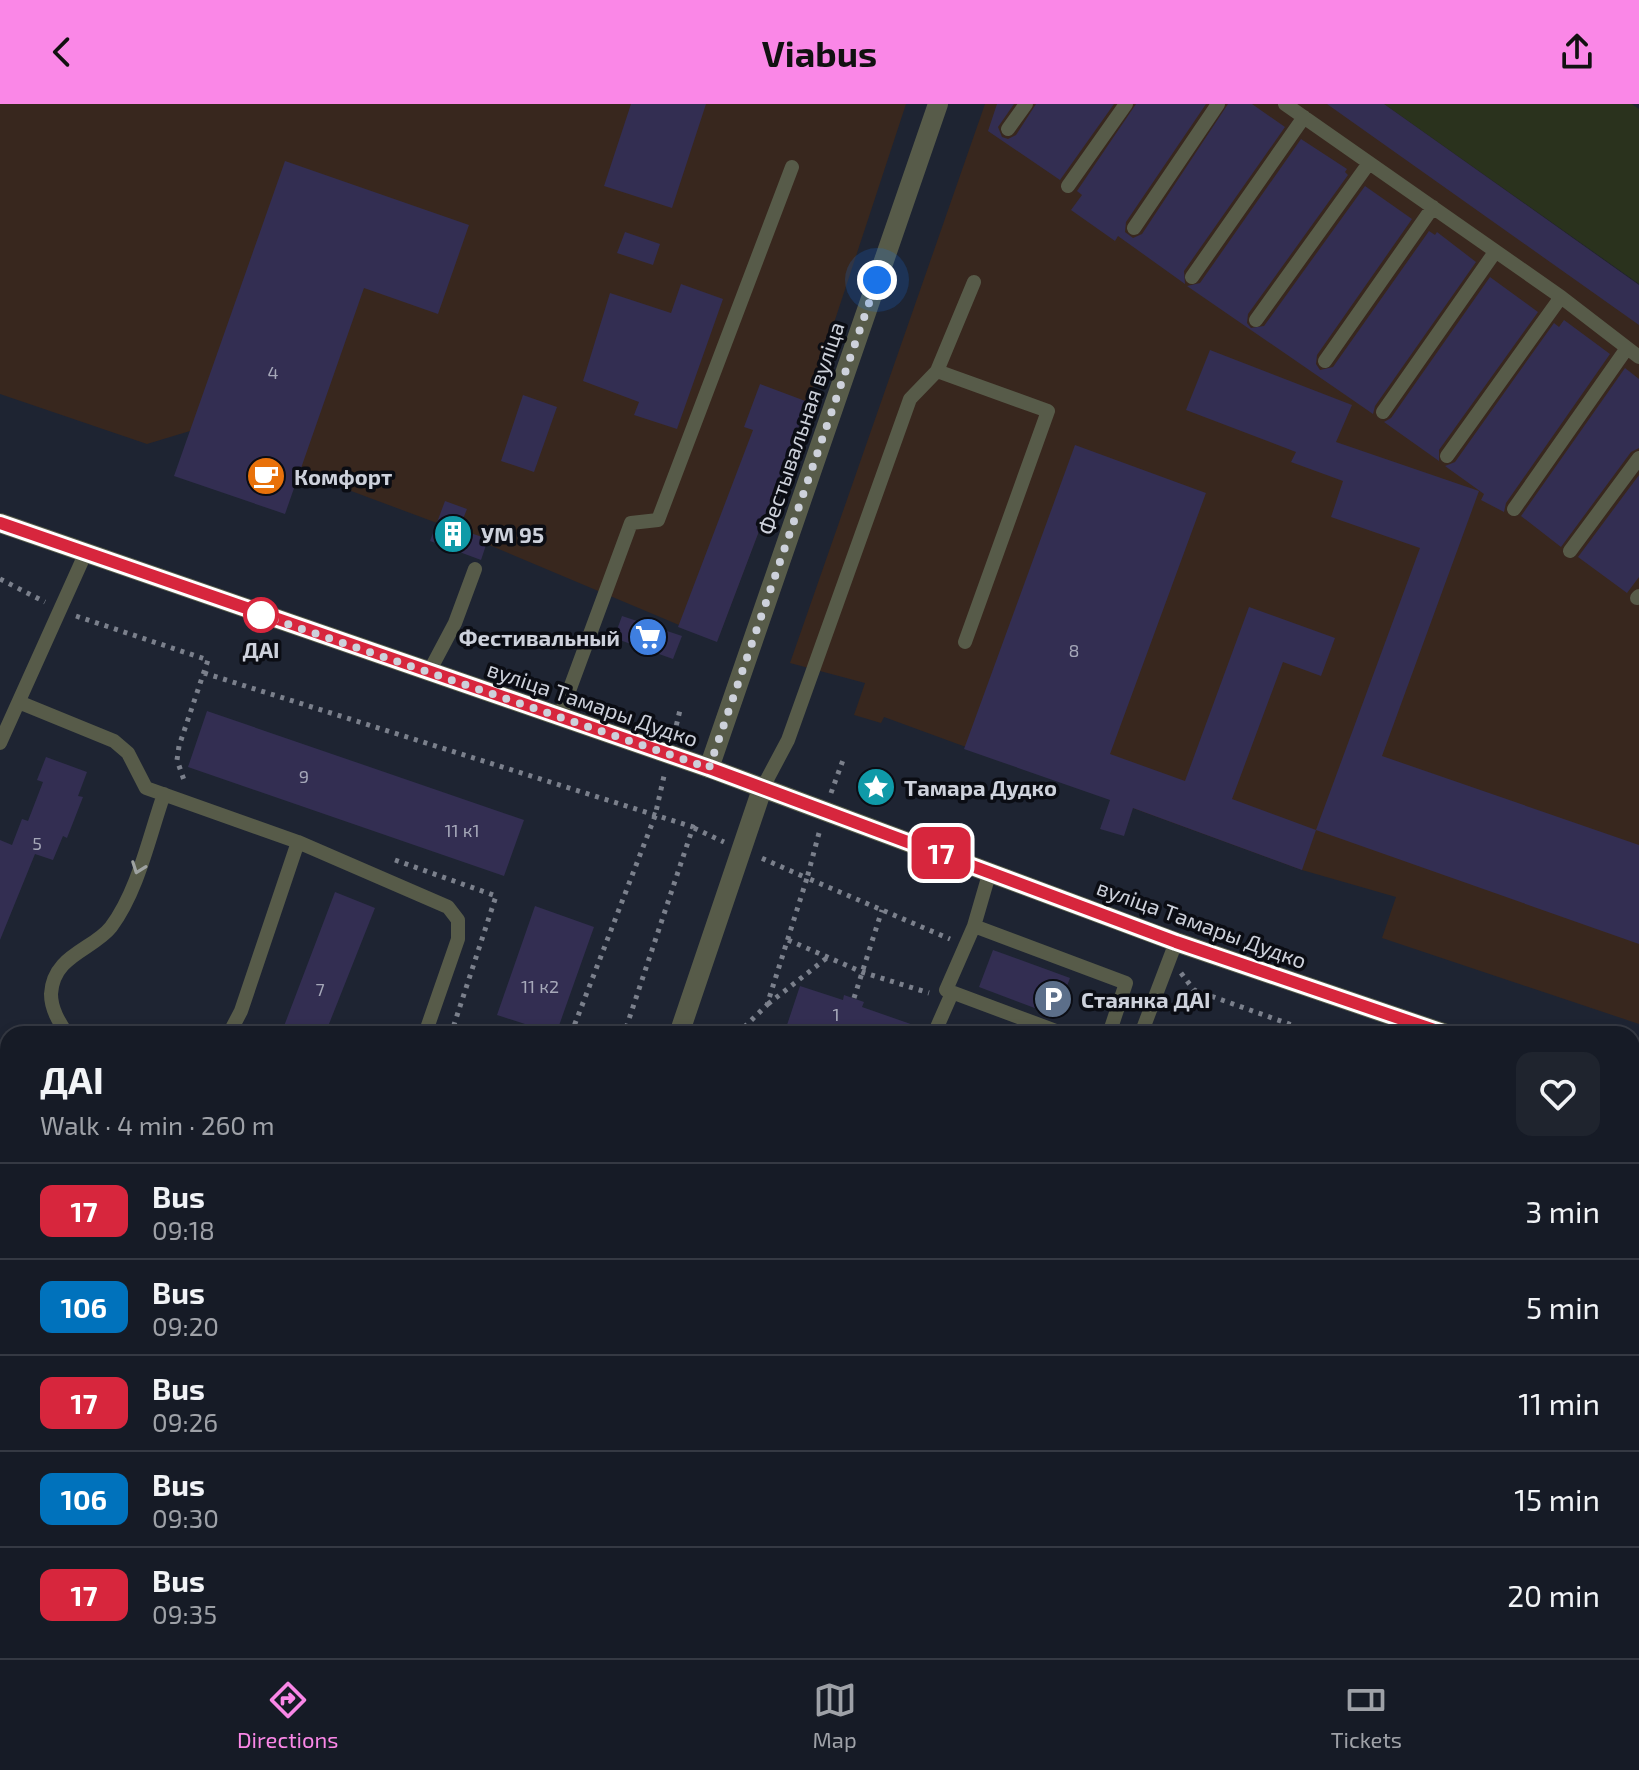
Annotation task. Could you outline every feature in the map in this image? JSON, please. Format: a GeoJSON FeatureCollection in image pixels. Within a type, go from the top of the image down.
{"type":"FeatureCollection","features":[{"type":"Feature","properties":{"kind":"street","name":"Фестывальная вуліца"},"geometry":{"type":"LineString","coordinates":[[709,768],[938,104]]}},
{"type":"Feature","properties":{"kind":"street","name":"вуліца Тамары Дудко"},"geometry":{"type":"LineString","coordinates":[[0,523],[709,768],[1176,942],[1423,1026]]}},
{"type":"Feature","properties":{"kind":"street"},"geometry":{"type":"LineString","coordinates":[[682,1026],[762,789]]}},
{"type":"Feature","properties":{"kind":"lane"},"geometry":{"type":"LineString","coordinates":[[1008,129],[1026,104]]}},
{"type":"Feature","properties":{"kind":"lane"},"geometry":{"type":"LineString","coordinates":[[1068,186],[1126,104]]}},
{"type":"Feature","properties":{"kind":"lane"},"geometry":{"type":"LineString","coordinates":[[1134,228],[1218,104]]}},
{"type":"Feature","properties":{"kind":"lane"},"geometry":{"type":"LineString","coordinates":[[1285,104],[1561,297],[1633,352],[1514,509]]}},
{"type":"Feature","properties":{"kind":"lane"},"geometry":{"type":"LineString","coordinates":[[1192,277],[1304,117]]}},
{"type":"Feature","properties":{"kind":"lane"},"geometry":{"type":"LineString","coordinates":[[1256,320],[1369,163]]}},
{"type":"Feature","properties":{"kind":"lane"},"geometry":{"type":"LineString","coordinates":[[559,718],[631,523],[658,520],[792,167]]}},
{"type":"Feature","properties":{"kind":"lane"},"geometry":{"type":"LineString","coordinates":[[1325,361],[1433,207]]}},
{"type":"Feature","properties":{"kind":"lane"},"geometry":{"type":"LineString","coordinates":[[1383,412],[1495,252]]}},
{"type":"Feature","properties":{"kind":"lane"},"geometry":{"type":"LineString","coordinates":[[762,789],[788,740],[910,399],[937,371],[974,282]]}},
{"type":"Feature","properties":{"kind":"lane"},"geometry":{"type":"LineString","coordinates":[[1447,456],[1561,297]]}},
{"type":"Feature","properties":{"kind":"lane"},"geometry":{"type":"LineString","coordinates":[[937,371],[1048,411],[965,642]]}},
{"type":"Feature","properties":{"kind":"lane"},"geometry":{"type":"LineString","coordinates":[[1570,551],[1639,458]]}},
{"type":"Feature","properties":{"kind":"lane"},"geometry":{"type":"LineString","coordinates":[[0,743],[21,703],[86,552]]}},
{"type":"Feature","properties":{"kind":"lane"},"geometry":{"type":"LineString","coordinates":[[429,672],[455,623],[475,569]]}},
{"type":"Feature","properties":{"kind":"lane"},"geometry":{"type":"LineString","coordinates":[[21,703],[114,741],[128,753],[146,788],[298,842],[448,907],[458,920],[458,939],[428,1026]]}},
{"type":"Feature","properties":{"kind":"lane"},"geometry":{"type":"LineString","coordinates":[[62,1026],[56,1017],[51,993],[58,974],[73,953],[110,929],[128,894],[164,794]]}},
{"type":"Feature","properties":{"kind":"lane"},"geometry":{"type":"LineString","coordinates":[[233,1026],[298,842]]}},
{"type":"Feature","properties":{"kind":"lane"},"geometry":{"type":"LineString","coordinates":[[937,1026],[974,926],[990,871]]}},
{"type":"Feature","properties":{"kind":"lane"},"geometry":{"type":"LineString","coordinates":[[974,926],[1126,983],[1112,1026]]}},
{"type":"Feature","properties":{"kind":"lane"},"geometry":{"type":"LineString","coordinates":[[1144,1026],[1176,942]]}},
{"type":"Feature","properties":{"kind":"lane"},"geometry":{"type":"LineString","coordinates":[[949,991],[1043,1026]]}},
{"type":"Feature","properties":{"kind":"path"},"geometry":{"type":"LineString","coordinates":[[0,579],[59,610],[208,660],[177,760],[180,777],[191,787]]}},
{"type":"Feature","properties":{"kind":"path"},"geometry":{"type":"LineString","coordinates":[[204,673],[693,827],[965,946]]}},
{"type":"Feature","properties":{"kind":"path"},"geometry":{"type":"LineString","coordinates":[[574,1026],[655,816]]}},
{"type":"Feature","properties":{"kind":"path"},"geometry":{"type":"LineString","coordinates":[[627,1026],[693,827]]}},
{"type":"Feature","properties":{"kind":"path"},"geometry":{"type":"LineString","coordinates":[[380,855],[496,896],[454,1026]]}},
{"type":"Feature","properties":{"kind":"path"},"geometry":{"type":"LineString","coordinates":[[767,1005],[807,878]]}},
{"type":"Feature","properties":{"kind":"path"},"geometry":{"type":"LineString","coordinates":[[854,998],[882,910]]}},
{"type":"Feature","properties":{"kind":"path"},"geometry":{"type":"LineString","coordinates":[[788,940],[862,972],[925,993],[949,991]]}},
{"type":"Feature","properties":{"kind":"path"},"geometry":{"type":"LineString","coordinates":[[745,1026],[828,957]]}},
{"type":"Feature","properties":{"kind":"shaded area"},"geometry":{"type":"Polygon","coordinates":[[[0,104],[906,104],[808,402],[717,641],[437,523],[190,431],[147,444],[0,394],[0,104]]]}},
{"type":"Feature","properties":{"kind":"shaded area"},"geometry":{"type":"Polygon","coordinates":[[[985,104],[1384,104],[1639,285],[1639,1024],[1382,938],[1396,897],[1302,870],[884,717],[881,723],[854,715],[865,683],[790,663],[985,104]]]}},
{"type":"Feature","properties":{"kind":"green space"},"geometry":{"type":"Polygon","coordinates":[[[1384,104],[1632,104],[1639,109],[1639,284],[1384,104]]]}},
{"type":"Feature","properties":{"kind":"building"},"geometry":{"type":"Polygon","coordinates":[[[631,104],[706,104],[672,208],[604,186],[631,104]]]}},
{"type":"Feature","properties":{"kind":"building"},"geometry":{"type":"Polygon","coordinates":[[[997,104],[1014,104],[998,127],[1002,137],[1008,139],[1016,135],[1036,104],[1114,104],[1060,180],[988,131],[997,104]]]}},
{"type":"Feature","properties":{"kind":"building"},"geometry":{"type":"Polygon","coordinates":[[[1136,104],[1206,104],[1126,222],[1125,232],[1133,238],[1142,234],[1228,104],[1252,104],[1285,127],[1184,271],[1185,284],[1118,236],[1115,241],[1071,210],[1082,195],[1077,191],[1136,104]]]}},
{"type":"Feature","properties":{"kind":"building"},"geometry":{"type":"Polygon","coordinates":[[[1327,104],[1384,104],[1639,285],[1639,325],[1327,104]]]}},
{"type":"Feature","properties":{"kind":"building"},"geometry":{"type":"Polygon","coordinates":[[[1301,139],[1347,169],[1345,172],[1348,175],[1248,314],[1247,323],[1251,328],[1264,326],[1365,186],[1412,219],[1317,355],[1316,364],[1320,370],[1333,367],[1429,231],[1435,235],[1437,232],[1476,262],[1375,406],[1373,414],[1187,286],[1200,283],[1301,139]]]}},
{"type":"Feature","properties":{"kind":"building"},"geometry":{"type":"Polygon","coordinates":[[[285,161],[469,225],[438,314],[364,288],[285,514],[174,476],[285,161]]]}},
{"type":"Feature","properties":{"kind":"building"},"geometry":{"type":"Polygon","coordinates":[[[625,232],[660,244],[653,265],[617,253],[625,232]]]}},
{"type":"Feature","properties":{"kind":"building"},"geometry":{"type":"Polygon","coordinates":[[[1490,277],[1538,312],[1439,450],[1439,461],[1384,422],[1391,418],[1490,277]]]}},
{"type":"Feature","properties":{"kind":"building"},"geometry":{"type":"Polygon","coordinates":[[[681,284],[723,299],[677,429],[634,415],[639,402],[583,381],[610,293],[671,313],[681,284]]]}},
{"type":"Feature","properties":{"kind":"building"},"geometry":{"type":"Polygon","coordinates":[[[1564,320],[1610,354],[1506,503],[1504,512],[1481,500],[1484,494],[1445,466],[1455,462],[1554,323],[1559,327],[1564,320]]]}},
{"type":"Feature","properties":{"kind":"building"},"geometry":{"type":"Polygon","coordinates":[[[1210,350],[1352,405],[1336,442],[1479,491],[1382,756],[1639,845],[1639,944],[1316,830],[1420,548],[1331,517],[1343,481],[1291,462],[1296,452],[1186,410],[1210,350]]]}},
{"type":"Feature","properties":{"kind":"building"},"geometry":{"type":"Polygon","coordinates":[[[1625,368],[1639,379],[1639,448],[1631,452],[1561,547],[1521,516],[1625,368]]]}},
{"type":"Feature","properties":{"kind":"building"},"geometry":{"type":"Polygon","coordinates":[[[760,384],[808,402],[717,642],[678,627],[753,430],[744,427],[760,384]]]}},
{"type":"Feature","properties":{"kind":"building"},"geometry":{"type":"Polygon","coordinates":[[[523,395],[557,407],[534,472],[501,461],[523,395]]]}},
{"type":"Feature","properties":{"kind":"building"},"geometry":{"type":"Polygon","coordinates":[[[1075,445],[1206,493],[1110,754],[1185,781],[1249,607],[1335,638],[1321,676],[1283,662],[1232,799],[1316,830],[1302,870],[1133,808],[1124,836],[1100,829],[1110,800],[964,749],[1075,445]]]}},
{"type":"Feature","properties":{"kind":"building"},"geometry":{"type":"Polygon","coordinates":[[[1639,475],[1639,577],[1627,593],[1578,557],[1639,475]]]}},
{"type":"Feature","properties":{"kind":"building","name":"УМ 95"},"geometry":{"type":"Polygon","coordinates":[[[445,501],[467,509],[459,529],[488,539],[481,560],[430,541],[445,501]]]}},
{"type":"Feature","properties":{"kind":"building","name":"Фестивальный"},"geometry":{"type":"Polygon","coordinates":[[[622,616],[682,636],[673,659],[614,638],[622,616]]]}},
{"type":"Feature","properties":{"kind":"building"},"geometry":{"type":"Polygon","coordinates":[[[207,711],[524,820],[504,876],[188,767],[207,711]]]}},
{"type":"Feature","properties":{"kind":"building"},"geometry":{"type":"Polygon","coordinates":[[[46,757],[87,772],[78,796],[83,797],[67,838],[63,836],[53,860],[35,854],[0,940],[0,840],[12,845],[22,819],[28,821],[43,782],[37,780],[46,757]]]}},
{"type":"Feature","properties":{"kind":"building"},"geometry":{"type":"Polygon","coordinates":[[[335,892],[375,908],[328,1026],[284,1026],[335,892]]]}},
{"type":"Feature","properties":{"kind":"building"},"geometry":{"type":"Polygon","coordinates":[[[535,906],[594,927],[559,1026],[531,1026],[497,1015],[535,906]]]}},
{"type":"Feature","properties":{"kind":"building"},"geometry":{"type":"Polygon","coordinates":[[[993,950],[1070,978],[1056,1016],[979,987],[993,950]]]}},
{"type":"Feature","properties":{"kind":"building"},"geometry":{"type":"Polygon","coordinates":[[[800,986],[843,1000],[844,995],[864,1002],[862,1007],[916,1026],[787,1026],[800,986]]]}},
{"type":"Feature","properties":{"kind":"bus line","name":"17"},"geometry":{"type":"LineString","coordinates":[[0,523],[709,768],[1176,942],[1423,1026]]}},
{"type":"Feature","properties":{"kind":"place","name":"Комфорт"},"geometry":{"type":"Point","coordinates":[266,476]}},
{"type":"Feature","properties":{"kind":"place","name":"УМ 95"},"geometry":{"type":"Point","coordinates":[453,534]}},
{"type":"Feature","properties":{"kind":"place","name":"ДАІ"},"geometry":{"type":"Point","coordinates":[261,615]}},
{"type":"Feature","properties":{"kind":"place","name":"Фестивальный"},"geometry":{"type":"Point","coordinates":[648,637]}},
{"type":"Feature","properties":{"kind":"place","name":"Тамара Дудко"},"geometry":{"type":"Point","coordinates":[876,787]}},
{"type":"Feature","properties":{"kind":"place","name":"Стаянка ДАІ"},"geometry":{"type":"Point","coordinates":[1053,999]}},
{"type":"Feature","properties":{"kind":"route"},"geometry":{"type":"LineString","coordinates":[[261,615],[709,768],[877,280]]}}]}
